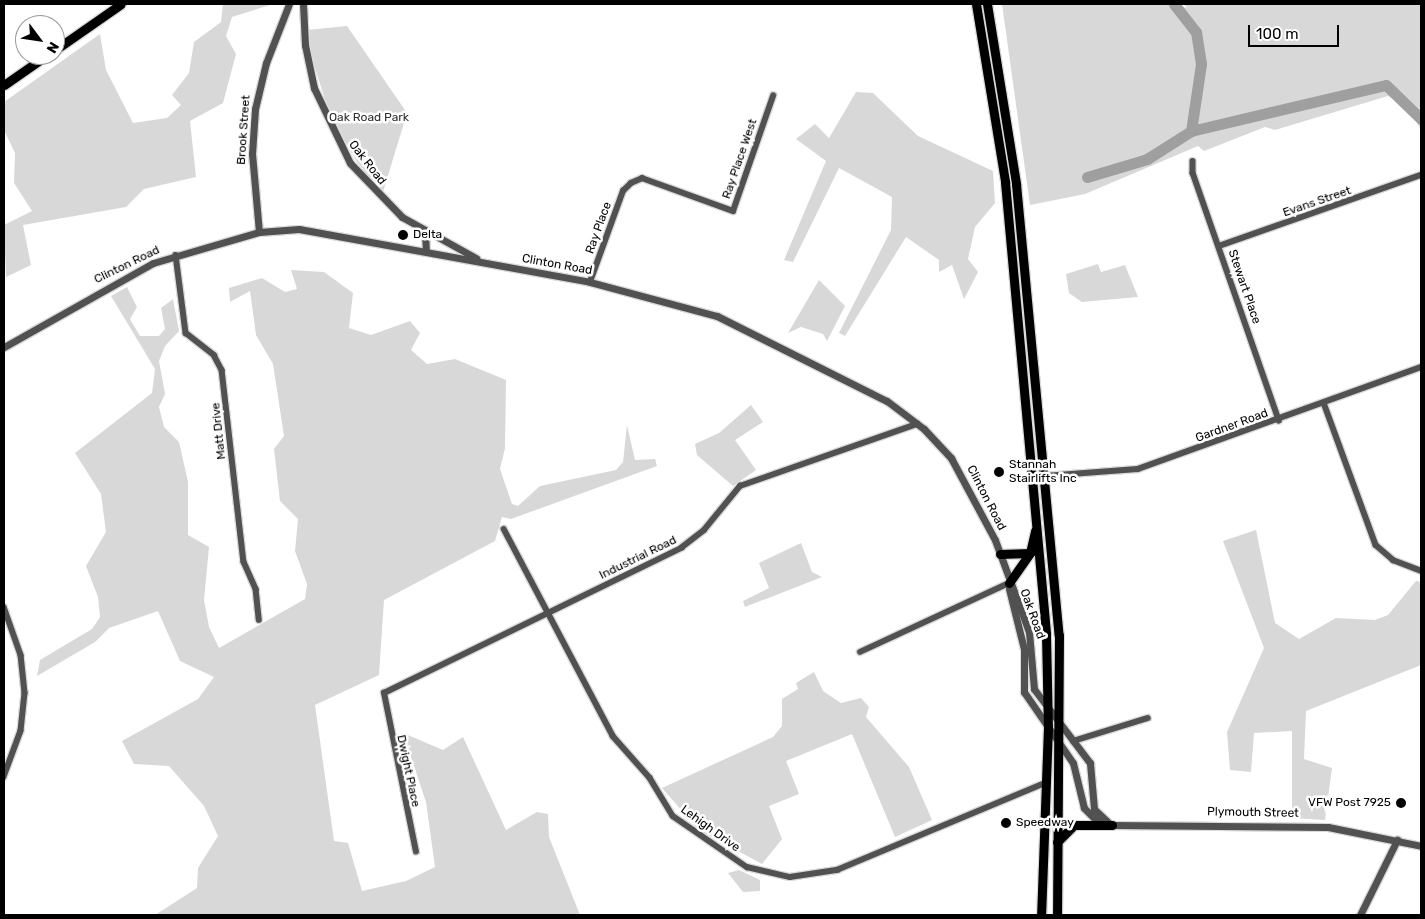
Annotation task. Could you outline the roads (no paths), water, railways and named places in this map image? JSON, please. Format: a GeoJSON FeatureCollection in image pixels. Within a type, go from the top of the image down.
{"type":"FeatureCollection","features":[{"type":"Feature","properties":{"kind":"main road"},"geometry":{"type":"LineString","coordinates":[[65,43],[121,4]]}},
{"type":"Feature","properties":{"kind":"main road"},"geometry":{"type":"LineString","coordinates":[[976,4],[1005,182],[1036,501],[1048,727],[1041,915]]}},
{"type":"Feature","properties":{"kind":"main road"},"geometry":{"type":"LineString","coordinates":[[988,4],[1016,184],[1059,634],[1062,728],[1056,845],[1057,915]]}},
{"type":"Feature","properties":{"kind":"main road"},"geometry":{"type":"LineString","coordinates":[[4,86],[33,65]]}},
{"type":"Feature","properties":{"kind":"main road"},"geometry":{"type":"LineString","coordinates":[[1009,584],[1030,553],[1036,501]]}},
{"type":"Feature","properties":{"kind":"main road"},"geometry":{"type":"LineString","coordinates":[[1000,554],[1030,553]]}},
{"type":"Feature","properties":{"kind":"main road"},"geometry":{"type":"LineString","coordinates":[[1056,845],[1074,825],[1112,825]]}},
{"type":"Feature","properties":{"kind":"street","name":"Brook Street"},"geometry":{"type":"LineString","coordinates":[[259,232],[252,154],[255,109],[266,63],[289,4]]}},
{"type":"Feature","properties":{"kind":"street","name":"Oak Road"},"geometry":{"type":"LineString","coordinates":[[303,4],[310,75],[332,132],[362,179],[423,232],[480,261]]}},
{"type":"Feature","properties":{"kind":"street","name":"Ray Place West"},"geometry":{"type":"LineString","coordinates":[[631,182],[642,178],[733,211],[772,96]]}},
{"type":"Feature","properties":{"kind":"street","name":"Stewart Place"},"geometry":{"type":"LineString","coordinates":[[1194,161],[1219,246],[1278,420]]}},
{"type":"Feature","properties":{"kind":"street","name":"Evans Street"},"geometry":{"type":"LineString","coordinates":[[1219,246],[1421,175]]}},
{"type":"Feature","properties":{"kind":"street","name":"Ray Place"},"geometry":{"type":"LineString","coordinates":[[590,282],[623,191],[631,182]]}},
{"type":"Feature","properties":{"kind":"street","name":"Clinton Road"},"geometry":{"type":"LineString","coordinates":[[4,347],[102,290],[176,255],[259,232],[311,229],[590,282],[717,316],[859,384],[917,424],[959,469],[1000,554],[1009,584]]}},
{"type":"Feature","properties":{"kind":"street"},"geometry":{"type":"LineString","coordinates":[[423,232],[428,239],[426,251]]}},
{"type":"Feature","properties":{"kind":"street","name":"Matt Drive"},"geometry":{"type":"LineString","coordinates":[[176,255],[186,334],[214,355],[222,370],[244,562],[256,589],[259,620]]}},
{"type":"Feature","properties":{"kind":"street","name":"Gardner Road"},"geometry":{"type":"LineString","coordinates":[[1044,476],[1138,469],[1421,367]]}},
{"type":"Feature","properties":{"kind":"street"},"geometry":{"type":"LineString","coordinates":[[1324,403],[1376,545],[1392,560],[1421,571]]}},
{"type":"Feature","properties":{"kind":"street","name":"Industrial Road"},"geometry":{"type":"LineString","coordinates":[[384,694],[691,542],[740,486],[917,424]]}},
{"type":"Feature","properties":{"kind":"street","name":"Lehigh Drive"},"geometry":{"type":"LineString","coordinates":[[504,529],[613,736],[650,778],[673,816],[747,867],[790,878],[837,870],[1047,782]]}},
{"type":"Feature","properties":{"kind":"street","name":"Oak Road"},"geometry":{"type":"LineString","coordinates":[[1009,584],[1032,642],[1034,689],[1062,728]]}},
{"type":"Feature","properties":{"kind":"street","name":"Oak Road"},"geometry":{"type":"LineString","coordinates":[[1009,584],[1010,605],[1024,649],[1024,692],[1060,745]]}},
{"type":"Feature","properties":{"kind":"street"},"geometry":{"type":"LineString","coordinates":[[860,652],[1009,584]]}},
{"type":"Feature","properties":{"kind":"street"},"geometry":{"type":"LineString","coordinates":[[4,607],[22,655],[25,693],[21,731],[4,777]]}},
{"type":"Feature","properties":{"kind":"street","name":"Dwight Place"},"geometry":{"type":"LineString","coordinates":[[384,694],[416,852]]}},
{"type":"Feature","properties":{"kind":"street"},"geometry":{"type":"LineString","coordinates":[[1072,741],[1148,718]]}},
{"type":"Feature","properties":{"kind":"street"},"geometry":{"type":"LineString","coordinates":[[1062,728],[1093,770],[1094,809],[1112,825]]}},
{"type":"Feature","properties":{"kind":"street","name":"Plymouth Street"},"geometry":{"type":"LineString","coordinates":[[1060,745],[1077,770],[1084,808],[1097,821],[1112,825],[1294,825],[1397,840],[1421,846]]}},
{"type":"Feature","properties":{"kind":"street"},"geometry":{"type":"LineString","coordinates":[[1360,915],[1397,840]]}},
{"type":"Feature","properties":{"kind":"waterway"},"geometry":{"type":"LineString","coordinates":[[1174,4],[1196,32],[1201,64],[1191,131],[1386,85],[1421,119]]}},
{"type":"Feature","properties":{"kind":"waterway"},"geometry":{"type":"LineString","coordinates":[[1087,177],[1147,159],[1191,131]]}},
{"type":"Feature","properties":{"kind":"place","name":"Delta"},"geometry":{"type":"Point","coordinates":[403,235]}},
{"type":"Feature","properties":{"kind":"place","name":"Stannah Stairlifts Inc"},"geometry":{"type":"Point","coordinates":[999,472]}},
{"type":"Feature","properties":{"kind":"place","name":"VFW Post 7925"},"geometry":{"type":"Point","coordinates":[1401,803]}},
{"type":"Feature","properties":{"kind":"place","name":"Speedway"},"geometry":{"type":"Point","coordinates":[1006,823]}},
{"type":"Feature","properties":{"kind":"park label","name":"Oak Road Park"},"geometry":{"type":"Point","coordinates":[369,118]}}]}
